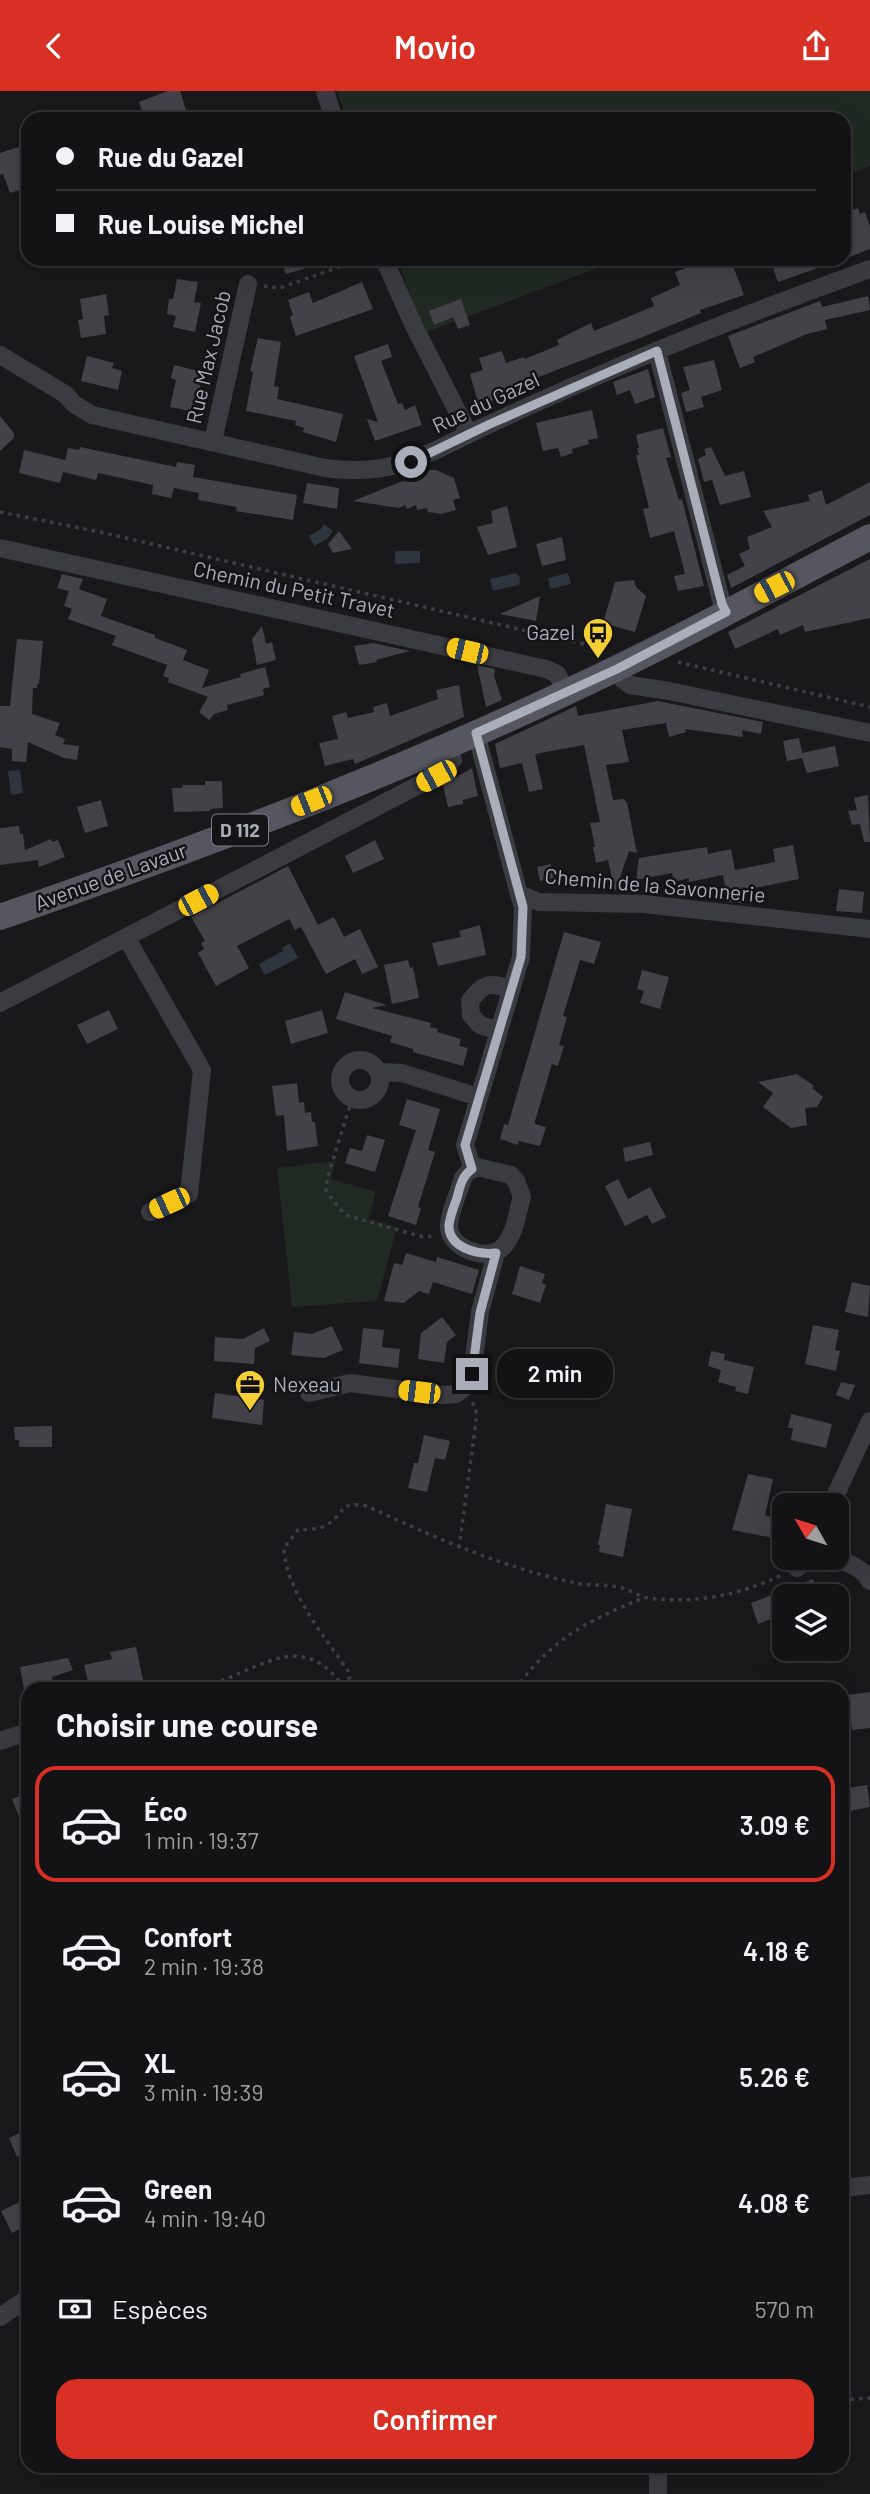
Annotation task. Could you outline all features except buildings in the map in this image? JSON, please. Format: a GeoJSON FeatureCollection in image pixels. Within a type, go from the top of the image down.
{"type":"FeatureCollection","features":[{"type":"Feature","properties":{"kind":"main road","name":"Avenue de Lavaur"},"geometry":{"type":"LineString","coordinates":[[0,917],[148,865],[448,746],[628,663],[870,537]]}},
{"type":"Feature","properties":{"kind":"street"},"geometry":{"type":"LineString","coordinates":[[325,91],[332,112]]}},
{"type":"Feature","properties":{"kind":"street"},"geometry":{"type":"LineString","coordinates":[[387,266],[414,327],[469,434]]}},
{"type":"Feature","properties":{"kind":"street","name":"Rue du Gazel"},"geometry":{"type":"LineString","coordinates":[[0,355],[65,394],[82,410],[92,415],[325,468],[351,472],[382,470],[411,462],[657,351],[870,269]]}},
{"type":"Feature","properties":{"kind":"street","name":"Rue Max Jacob"},"geometry":{"type":"LineString","coordinates":[[213,441],[248,283]]}},
{"type":"Feature","properties":{"kind":"street"},"geometry":{"type":"LineString","coordinates":[[657,351],[726,612]]}},
{"type":"Feature","properties":{"kind":"street","name":"Chemin du Petit Travet"},"geometry":{"type":"LineString","coordinates":[[0,548],[546,669],[557,674],[567,693]]}},
{"type":"Feature","properties":{"kind":"street"},"geometry":{"type":"LineString","coordinates":[[628,663],[622,680],[630,685],[870,733]]}},
{"type":"Feature","properties":{"kind":"street","name":"Chemin de la Savonnerie"},"geometry":{"type":"LineString","coordinates":[[476,733],[519,894],[539,902],[644,904],[870,929]]}},
{"type":"Feature","properties":{"kind":"street"},"geometry":{"type":"LineString","coordinates":[[0,1003],[436,776],[453,760],[448,746]]}},
{"type":"Feature","properties":{"kind":"street"},"geometry":{"type":"LineString","coordinates":[[472,1169],[465,1145],[521,957],[523,907],[519,894]]}},
{"type":"Feature","properties":{"kind":"street"},"geometry":{"type":"LineString","coordinates":[[126,937],[202,1070],[189,1194],[150,1212]]}},
{"type":"Feature","properties":{"kind":"street"},"geometry":{"type":"LineString","coordinates":[[498,1030],[480,1025],[471,1015],[470,1001],[480,988],[494,983],[511,989]]}},
{"type":"Feature","properties":{"kind":"street"},"geometry":{"type":"LineString","coordinates":[[358,1059],[365,1059],[376,1066],[380,1086],[372,1097],[359,1100],[352,1098],[342,1090],[342,1070],[358,1059]]}},
{"type":"Feature","properties":{"kind":"street"},"geometry":{"type":"LineString","coordinates":[[379,1072],[402,1073],[478,1097]]}},
{"type":"Feature","properties":{"kind":"street"},"geometry":{"type":"LineString","coordinates":[[309,1393],[350,1383],[442,1395],[456,1394],[467,1386],[472,1374],[480,1313],[496,1253],[509,1239],[522,1197],[511,1175],[486,1168],[472,1169],[463,1178],[449,1224],[450,1235],[457,1244],[469,1249],[487,1254],[496,1253]]}},
{"type":"Feature","properties":{"kind":"street"},"geometry":{"type":"LineString","coordinates":[[837,1493],[870,1421]]}},
{"type":"Feature","properties":{"kind":"street"},"geometry":{"type":"LineString","coordinates":[[849,1563],[866,1574],[870,1581]]}},
{"type":"Feature","properties":{"kind":"street"},"geometry":{"type":"LineString","coordinates":[[0,1741],[21,1735]]}},
{"type":"Feature","properties":{"kind":"street"},"geometry":{"type":"LineString","coordinates":[[849,2187],[870,2185]]}},
{"type":"Feature","properties":{"kind":"street"},"geometry":{"type":"LineString","coordinates":[[0,2317],[21,2303]]}},
{"type":"Feature","properties":{"kind":"street"},"geometry":{"type":"LineString","coordinates":[[658,2473],[658,2494]]}},
{"type":"Feature","properties":{"kind":"path"},"geometry":{"type":"LineString","coordinates":[[248,283],[280,288],[342,266]]}},
{"type":"Feature","properties":{"kind":"path"},"geometry":{"type":"LineString","coordinates":[[0,513],[100,532],[628,663]]}},
{"type":"Feature","properties":{"kind":"path"},"geometry":{"type":"LineString","coordinates":[[674,662],[697,665],[743,679],[870,706]]}},
{"type":"Feature","properties":{"kind":"path"},"geometry":{"type":"LineString","coordinates":[[352,1098],[327,1179],[326,1191],[345,1215],[423,1237],[450,1235]]}},
{"type":"Feature","properties":{"kind":"path"},"geometry":{"type":"LineString","coordinates":[[459,1548],[477,1414],[467,1386]]}},
{"type":"Feature","properties":{"kind":"path"},"geometry":{"type":"LineString","coordinates":[[348,1682],[351,1677],[348,1671],[298,1595],[284,1562],[284,1548],[298,1530],[322,1528],[352,1503],[367,1506],[459,1548],[517,1569],[574,1583],[620,1587],[645,1597],[702,1599],[750,1590],[790,1570]]}},
{"type":"Feature","properties":{"kind":"path"},"geometry":{"type":"LineString","coordinates":[[521,1682],[556,1643],[580,1626],[645,1597]]}},
{"type":"Feature","properties":{"kind":"path"},"geometry":{"type":"LineString","coordinates":[[215,1682],[276,1659],[298,1656],[312,1658],[330,1668],[340,1682]]}},
{"type":"Feature","properties":{"kind":"path"},"geometry":{"type":"LineString","coordinates":[[849,2399],[870,2397]]}},
{"type":"Feature","properties":{"kind":"shaded area"},"geometry":{"type":"Polygon","coordinates":[[[337,91],[870,91],[870,166],[851,173],[851,112],[344,112],[337,91]]]}},
{"type":"Feature","properties":{"kind":"shaded area"},"geometry":{"type":"Polygon","coordinates":[[[400,266],[603,266],[424,333],[400,266]]]}},
{"type":"Feature","properties":{"kind":"shaded area"},"geometry":{"type":"Polygon","coordinates":[[[324,524],[333,531],[327,539],[314,546],[309,536],[324,524]]]}},
{"type":"Feature","properties":{"kind":"shaded area"},"geometry":{"type":"Polygon","coordinates":[[[395,551],[420,551],[420,563],[395,564],[395,551]]]}},
{"type":"Feature","properties":{"kind":"shaded area"},"geometry":{"type":"Polygon","coordinates":[[[516,573],[520,577],[519,585],[493,591],[490,579],[516,573]]]}},
{"type":"Feature","properties":{"kind":"shaded area"},"geometry":{"type":"Polygon","coordinates":[[[568,573],[571,584],[550,589],[548,578],[568,573]]]}},
{"type":"Feature","properties":{"kind":"shaded area"},"geometry":{"type":"Polygon","coordinates":[[[20,770],[23,793],[11,795],[8,771],[20,770]]]}},
{"type":"Feature","properties":{"kind":"shaded area"},"geometry":{"type":"Polygon","coordinates":[[[290,943],[298,958],[265,975],[259,964],[283,951],[282,948],[290,943]]]}},
{"type":"Feature","properties":{"kind":"shaded area"},"geometry":{"type":"Polygon","coordinates":[[[335,1161],[331,1179],[376,1192],[369,1219],[397,1227],[377,1301],[292,1307],[277,1168],[335,1161]]]}},
{"type":"Feature","properties":{"kind":"place","name":"Gazel"},"geometry":{"type":"Point","coordinates":[598,660]}},
{"type":"Feature","properties":{"kind":"place","name":"Nexeau"},"geometry":{"type":"Point","coordinates":[250,1412]}},
{"type":"Feature","properties":{"kind":"route"},"geometry":{"type":"LineString","coordinates":[[411,462],[490,424],[657,351],[726,612],[617,669],[476,733],[523,907],[521,957],[465,1145],[472,1169],[463,1178],[449,1224],[450,1235],[457,1244],[487,1254],[496,1253],[480,1313],[472,1374]]}}]}
